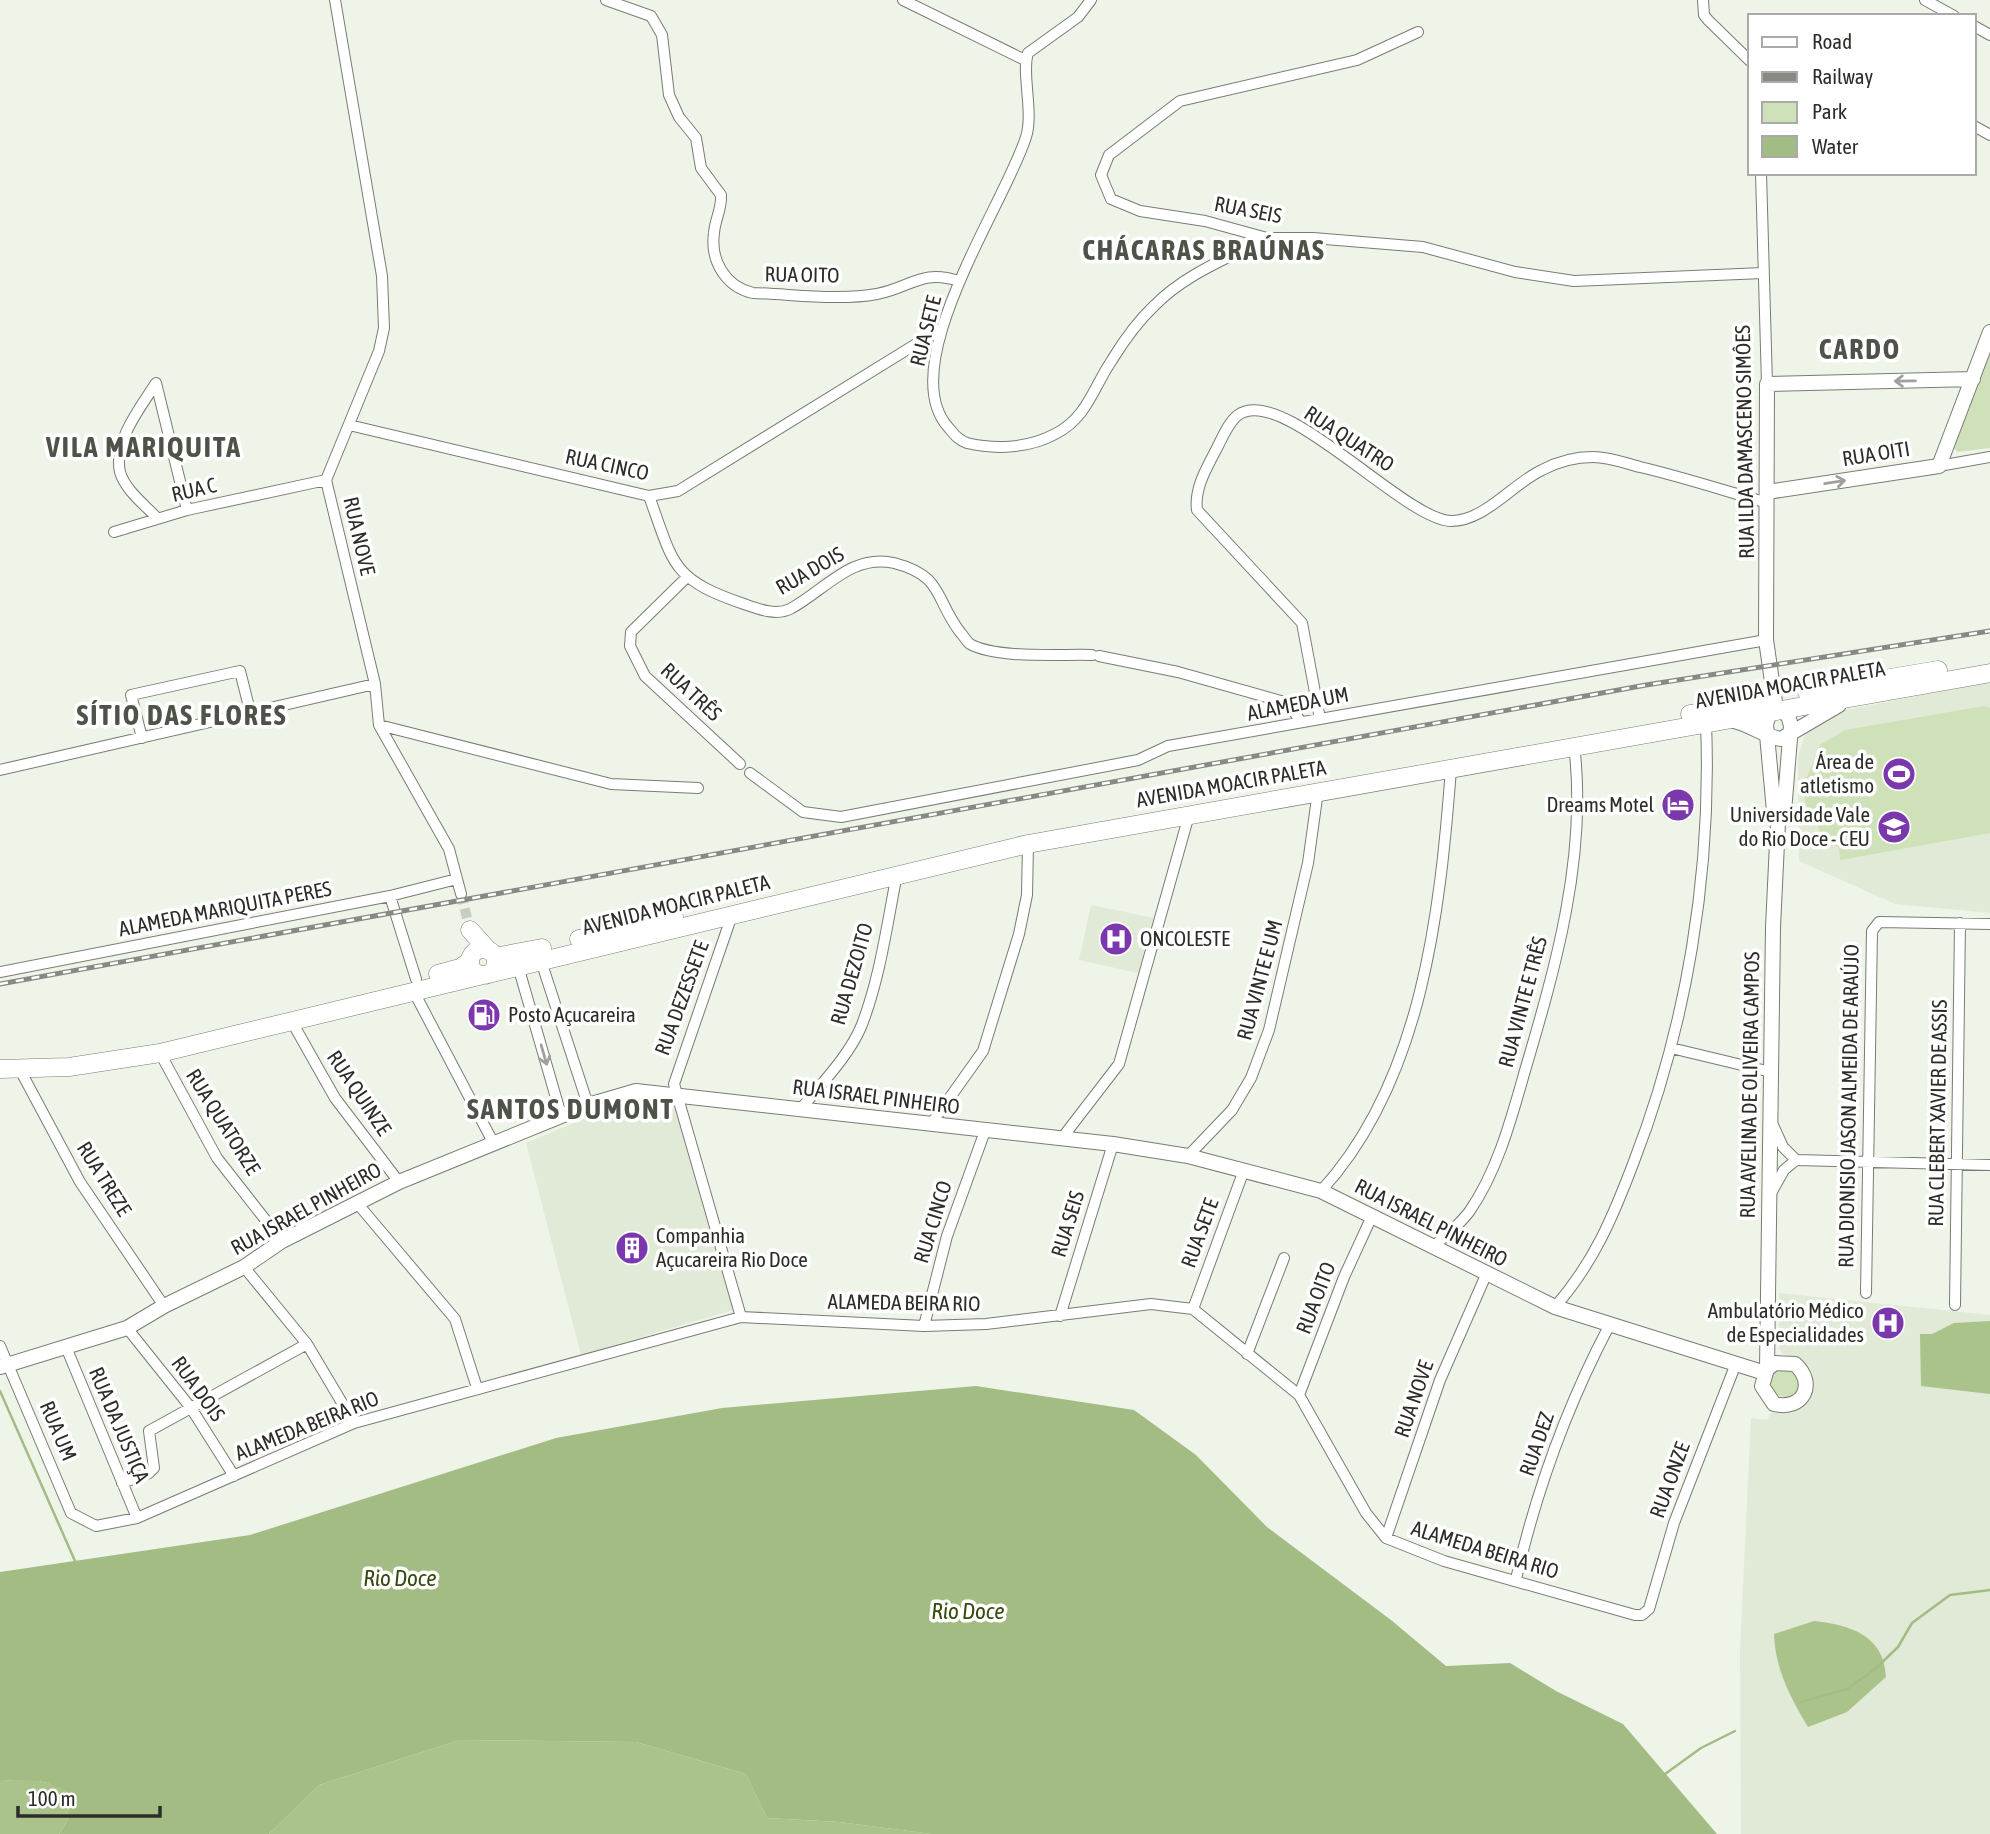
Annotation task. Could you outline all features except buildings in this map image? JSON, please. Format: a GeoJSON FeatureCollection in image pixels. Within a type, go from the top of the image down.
{"type":"FeatureCollection","features":[{"type":"Feature","properties":{"kind":"main road","name":"AVENIDA MOACIR PALETA"},"geometry":{"type":"LineString","coordinates":[[492,954],[1097,820],[1775,704],[1990,662]]}},
{"type":"Feature","properties":{"kind":"main road","name":"AVENIDA MOACIR PALETA"},"geometry":{"type":"LineString","coordinates":[[0,1059],[124,1050],[414,986],[485,975],[1028,844],[1574,745],[1728,720],[1775,704],[1860,696],[1990,673]]}},
{"type":"Feature","properties":{"kind":"main road"},"geometry":{"type":"LineString","coordinates":[[469,924],[492,954],[496,965],[485,975],[472,970],[469,924]]}},
{"type":"Feature","properties":{"kind":"main road"},"geometry":{"type":"LineString","coordinates":[[470,959],[477,951],[492,954]]}},
{"type":"Feature","properties":{"kind":"main road","name":"AVENIDA MOACIR PALETA"},"geometry":{"type":"LineString","coordinates":[[0,1069],[114,1062],[160,1053],[292,1022],[414,986],[460,968],[470,959]]}},
{"type":"Feature","properties":{"kind":"street","name":"RUA NOVE"},"geometry":{"type":"LineString","coordinates":[[335,0],[382,276],[383,317],[379,351],[326,480],[375,684],[379,725]]}},
{"type":"Feature","properties":{"kind":"street","name":"RUA OITO"},"geometry":{"type":"LineString","coordinates":[[606,0],[651,16],[662,35],[669,95],[679,117],[696,138],[701,168],[721,195],[713,244],[718,264],[727,281],[739,290],[752,293],[841,295],[876,294],[934,274],[959,281]]}},
{"type":"Feature","properties":{"kind":"street"},"geometry":{"type":"LineString","coordinates":[[903,0],[1026,60],[1028,53],[1078,17],[1091,0]]}},
{"type":"Feature","properties":{"kind":"street"},"geometry":{"type":"LineString","coordinates":[[1703,0],[1708,20],[1748,59]]}},
{"type":"Feature","properties":{"kind":"street"},"geometry":{"type":"LineString","coordinates":[[1925,0],[1950,14]]}},
{"type":"Feature","properties":{"kind":"street","name":"RUA SEIS"},"geometry":{"type":"LineString","coordinates":[[1418,32],[1357,60],[1180,101],[1108,155],[1101,176],[1111,199],[1140,211],[1205,221],[1266,238],[1313,237],[1423,247],[1515,272],[1583,282],[1763,273]]}},
{"type":"Feature","properties":{"kind":"street","name":"RUA SETE"},"geometry":{"type":"LineString","coordinates":[[1026,60],[1030,103],[1027,134],[1014,169],[959,281],[942,328],[932,389],[941,419],[960,441],[986,447],[1018,446],[1055,435],[1083,414],[1111,361],[1154,305],[1209,265],[1266,238]]}},
{"type":"Feature","properties":{"kind":"street","name":"RUA ILDA DAMASCENO SIMÔES"},"geometry":{"type":"LineString","coordinates":[[1761,175],[1767,384],[1766,640],[1775,704]]}},
{"type":"Feature","properties":{"kind":"street","name":"RUA CINCO"},"geometry":{"type":"LineString","coordinates":[[349,425],[649,496],[678,491],[703,479],[915,342],[942,328]]}},
{"type":"Feature","properties":{"kind":"street"},"geometry":{"type":"LineString","coordinates":[[1939,466],[1990,332]]}},
{"type":"Feature","properties":{"kind":"street"},"geometry":{"type":"LineString","coordinates":[[1767,384],[1973,379]]}},
{"type":"Feature","properties":{"kind":"street"},"geometry":{"type":"LineString","coordinates":[[157,519],[130,490],[120,472],[120,458],[130,422],[156,383],[187,510]]}},
{"type":"Feature","properties":{"kind":"street","name":"RUA QUATRO"},"geometry":{"type":"LineString","coordinates":[[1320,719],[1302,623],[1196,510],[1195,497],[1202,479],[1226,429],[1239,414],[1252,411],[1298,426],[1436,519],[1465,520],[1542,470],[1575,459],[1593,457],[1768,497]]}},
{"type":"Feature","properties":{"kind":"street","name":"RUA OITI"},"geometry":{"type":"LineString","coordinates":[[1768,497],[1990,457]]}},
{"type":"Feature","properties":{"kind":"street","name":"RUA C"},"geometry":{"type":"LineString","coordinates":[[114,533],[187,510],[326,480]]}},
{"type":"Feature","properties":{"kind":"street"},"geometry":{"type":"LineString","coordinates":[[649,496],[671,557],[686,578]]}},
{"type":"Feature","properties":{"kind":"street","name":"RUA DOIS"},"geometry":{"type":"LineString","coordinates":[[686,578],[701,588],[765,611],[788,610],[858,564],[874,560],[894,563],[934,582],[951,620],[970,644],[1011,654],[1095,656],[1178,671],[1288,704],[1301,722]]}},
{"type":"Feature","properties":{"kind":"street","name":"RUA TRÊS"},"geometry":{"type":"LineString","coordinates":[[686,578],[631,632],[630,646],[645,676],[740,764]]}},
{"type":"Feature","properties":{"kind":"street","name":"ALAMEDA UM"},"geometry":{"type":"LineString","coordinates":[[750,773],[803,812],[841,817],[1138,760],[1168,746],[1766,640]]}},
{"type":"Feature","properties":{"kind":"street"},"geometry":{"type":"LineString","coordinates":[[142,738],[131,695],[240,671],[251,715]]}},
{"type":"Feature","properties":{"kind":"street"},"geometry":{"type":"LineString","coordinates":[[0,770],[251,715],[375,684]]}},
{"type":"Feature","properties":{"kind":"street"},"geometry":{"type":"LineString","coordinates":[[1728,720],[1749,724],[1781,739],[1824,711],[1860,696]]}},
{"type":"Feature","properties":{"kind":"street"},"geometry":{"type":"LineString","coordinates":[[1775,704],[1788,715],[1790,734]]}},
{"type":"Feature","properties":{"kind":"street","name":"RUA AVELINA DE OLIVEIRA CAMPOS"},"geometry":{"type":"LineString","coordinates":[[1767,1349],[1774,1358],[1795,1364],[1806,1378],[1805,1393],[1794,1404],[1783,1406],[1769,1401],[1762,1387],[1767,1349],[1773,927],[1778,822],[1774,811],[1767,720],[1775,704]]}},
{"type":"Feature","properties":{"kind":"street"},"geometry":{"type":"LineString","coordinates":[[1555,1307],[1580,1278],[1601,1243],[1656,1106],[1671,1048],[1699,905],[1707,796],[1706,723]]}},
{"type":"Feature","properties":{"kind":"street"},"geometry":{"type":"LineString","coordinates":[[379,725],[611,784],[698,788]]}},
{"type":"Feature","properties":{"kind":"street"},"geometry":{"type":"LineString","coordinates":[[379,725],[449,849],[461,894]]}},
{"type":"Feature","properties":{"kind":"street","name":"RUA AVELINA DE OLIVEIRA CAMPOS"},"geometry":{"type":"LineString","coordinates":[[1778,822],[1784,812],[1790,734]]}},
{"type":"Feature","properties":{"kind":"street","name":"RUA VINTE E TRÊS"},"geometry":{"type":"LineString","coordinates":[[1435,1245],[1469,1211],[1485,1181],[1514,1110],[1540,1023],[1558,952],[1569,890],[1576,824],[1574,745]]}},
{"type":"Feature","properties":{"kind":"street"},"geometry":{"type":"LineString","coordinates":[[1321,1191],[1347,1163],[1370,1128],[1396,1069],[1417,996],[1436,905],[1451,769]]}},
{"type":"Feature","properties":{"kind":"street","name":"RUA VINTE E UM"},"geometry":{"type":"LineString","coordinates":[[1188,1156],[1232,1110],[1251,1078],[1269,1030],[1308,863],[1318,791]]}},
{"type":"Feature","properties":{"kind":"street"},"geometry":{"type":"LineString","coordinates":[[1062,1138],[1119,1064],[1189,815]]}},
{"type":"Feature","properties":{"kind":"street"},"geometry":{"type":"LineString","coordinates":[[931,1124],[983,1051],[1019,934],[1027,895],[1028,844]]}},
{"type":"Feature","properties":{"kind":"street","name":"RUA DEZOITO"},"geometry":{"type":"LineString","coordinates":[[800,1110],[835,1067],[860,1029],[875,977],[897,874]]}},
{"type":"Feature","properties":{"kind":"street","name":"ALAMEDA MARIQUITA PERES"},"geometry":{"type":"LineString","coordinates":[[0,972],[390,896],[457,880]]}},
{"type":"Feature","properties":{"kind":"street"},"geometry":{"type":"LineString","coordinates":[[390,896],[414,986],[494,1144]]}},
{"type":"Feature","properties":{"kind":"street","name":"RUA DEZESSETE"},"geometry":{"type":"LineString","coordinates":[[732,915],[675,1076],[678,1095],[741,1317]]}},
{"type":"Feature","properties":{"kind":"street","name":"RUA DIONISIO JASON ALMEIDA DE ARAÚJO"},"geometry":{"type":"LineString","coordinates":[[1866,1293],[1870,941],[1874,925],[1879,922],[1960,923]]}},
{"type":"Feature","properties":{"kind":"street"},"geometry":{"type":"LineString","coordinates":[[1960,923],[1990,924]]}},
{"type":"Feature","properties":{"kind":"street","name":"RUA CLEBERT XAVIER DE ASSIS"},"geometry":{"type":"LineString","coordinates":[[1955,1304],[1960,923]]}},
{"type":"Feature","properties":{"kind":"street"},"geometry":{"type":"LineString","coordinates":[[541,961],[588,1105]]}},
{"type":"Feature","properties":{"kind":"street"},"geometry":{"type":"LineString","coordinates":[[518,966],[561,1115]]}},
{"type":"Feature","properties":{"kind":"street","name":"RUA QUINZE"},"geometry":{"type":"LineString","coordinates":[[292,1022],[335,1098],[399,1182]]}},
{"type":"Feature","properties":{"kind":"street"},"geometry":{"type":"LineString","coordinates":[[1671,1048],[1771,1072]]}},
{"type":"Feature","properties":{"kind":"street","name":"RUA QUATORZE"},"geometry":{"type":"LineString","coordinates":[[160,1053],[217,1158],[282,1241]]}},
{"type":"Feature","properties":{"kind":"street","name":"RUA TREZE"},"geometry":{"type":"LineString","coordinates":[[19,1068],[80,1182],[164,1306]]}},
{"type":"Feature","properties":{"kind":"street","name":"RUA ISRAEL PINHEIRO"},"geometry":{"type":"LineString","coordinates":[[4,1366],[127,1328],[164,1306],[244,1267],[282,1241],[399,1182],[561,1115],[636,1091],[1113,1144],[1188,1156],[1321,1191],[1435,1245],[1486,1275],[1555,1307],[1735,1366],[1766,1371]]}},
{"type":"Feature","properties":{"kind":"street"},"geometry":{"type":"LineString","coordinates":[[1772,1123],[1783,1147],[1796,1160]]}},
{"type":"Feature","properties":{"kind":"street","name":"RUA CINCO"},"geometry":{"type":"LineString","coordinates":[[924,1326],[951,1225],[985,1131]]}},
{"type":"Feature","properties":{"kind":"street","name":"RUA SEIS"},"geometry":{"type":"LineString","coordinates":[[1060,1316],[1113,1144]]}},
{"type":"Feature","properties":{"kind":"street"},"geometry":{"type":"LineString","coordinates":[[1770,1195],[1784,1170],[1796,1160],[1990,1165]]}},
{"type":"Feature","properties":{"kind":"street","name":"RUA SETE"},"geometry":{"type":"LineString","coordinates":[[1193,1310],[1244,1170]]}},
{"type":"Feature","properties":{"kind":"street"},"geometry":{"type":"LineString","coordinates":[[357,1203],[455,1319],[477,1388]]}},
{"type":"Feature","properties":{"kind":"street","name":"RUA OITO"},"geometry":{"type":"LineString","coordinates":[[1299,1395],[1344,1277],[1372,1216]]}},
{"type":"Feature","properties":{"kind":"street"},"geometry":{"type":"LineString","coordinates":[[1247,1354],[1284,1258]]}},
{"type":"Feature","properties":{"kind":"street"},"geometry":{"type":"LineString","coordinates":[[244,1267],[307,1344],[354,1423]]}},
{"type":"Feature","properties":{"kind":"street","name":"RUA NOVE"},"geometry":{"type":"LineString","coordinates":[[1386,1538],[1440,1380],[1486,1275]]}},
{"type":"Feature","properties":{"kind":"street","name":"ALAMEDA BEIRA RIO"},"geometry":{"type":"LineString","coordinates":[[71,1513],[96,1526],[137,1518],[354,1423],[741,1317],[924,1326],[1021,1322],[1151,1304],[1193,1310],[1299,1395],[1366,1513],[1386,1538],[1431,1556],[1626,1613],[1642,1615],[1649,1609]]}},
{"type":"Feature","properties":{"kind":"street","name":"RUA DEZ"},"geometry":{"type":"LineString","coordinates":[[1516,1579],[1560,1435],[1586,1370],[1609,1326]]}},
{"type":"Feature","properties":{"kind":"street","name":"RUA DOIS"},"geometry":{"type":"LineString","coordinates":[[127,1328],[191,1408],[234,1476]]}},
{"type":"Feature","properties":{"kind":"street"},"geometry":{"type":"LineString","coordinates":[[122,1483],[149,1473],[154,1468],[149,1431],[307,1344]]}},
{"type":"Feature","properties":{"kind":"street","name":"RUA UM"},"geometry":{"type":"LineString","coordinates":[[0,1346],[4,1366],[71,1513]]}},
{"type":"Feature","properties":{"kind":"street","name":"RUA DA JUSTIÇA"},"geometry":{"type":"LineString","coordinates":[[66,1347],[137,1518]]}},
{"type":"Feature","properties":{"kind":"street"},"geometry":{"type":"LineString","coordinates":[[1766,1371],[1786,1362]]}},
{"type":"Feature","properties":{"kind":"street","name":"RUA ONZE"},"geometry":{"type":"LineString","coordinates":[[1649,1609],[1674,1523],[1735,1366]]}},
{"type":"Feature","properties":{"kind":"shaded area","name":"Universidade Vale do Rio Doce - CEU"},"geometry":{"type":"Polygon","coordinates":[[[1990,682],[1990,913],[1895,904],[1799,861],[1798,757],[1806,732],[1826,718],[1846,710],[1990,682]]]}},
{"type":"Feature","properties":{"kind":"shaded area","name":"ONCOLESTE"},"geometry":{"type":"Polygon","coordinates":[[[1091,905],[1154,918],[1138,973],[1079,960],[1091,905]]]}},
{"type":"Feature","properties":{"kind":"shaded area","name":"Companhia Açucareira Rio Doce"},"geometry":{"type":"Polygon","coordinates":[[[617,1105],[678,1109],[736,1309],[581,1355],[526,1143],[617,1105]]]}},
{"type":"Feature","properties":{"kind":"shaded area"},"geometry":{"type":"Polygon","coordinates":[[[1779,1293],[1990,1315],[1990,1834],[1741,1834],[1740,1650],[1751,1418],[1767,1420],[1771,1413],[1783,1412],[1809,1374],[1803,1363],[1783,1354],[1779,1348],[1779,1293]]]}},
{"type":"Feature","properties":{"kind":"shaded area"},"geometry":{"type":"Polygon","coordinates":[[[1990,1321],[1990,1394],[1921,1386],[1920,1334],[1932,1334],[1954,1323],[1990,1321]]]}},
{"type":"Feature","properties":{"kind":"shaded area"},"geometry":{"type":"Polygon","coordinates":[[[1814,1621],[1852,1629],[1872,1642],[1884,1663],[1886,1677],[1847,1712],[1808,1727],[1785,1682],[1777,1659],[1774,1634],[1814,1621]]]}},
{"type":"Feature","properties":{"kind":"shaded area"},"geometry":{"type":"Polygon","coordinates":[[[460,1740],[636,1742],[746,1774],[767,1818],[839,1822],[932,1834],[269,1834],[319,1785],[460,1740]]]}},
{"type":"Feature","properties":{"kind":"shaded area"},"geometry":{"type":"Polygon","coordinates":[[[29,1779],[57,1785],[70,1794],[67,1822],[59,1834],[0,1834],[0,1781],[29,1779]]]}},
{"type":"Feature","properties":{"kind":"green space"},"geometry":{"type":"Polygon","coordinates":[[[1990,342],[1990,448],[1958,452],[1951,446],[1990,342]]]}},
{"type":"Feature","properties":{"kind":"green space","name":"Área de atletismo"},"geometry":{"type":"Polygon","coordinates":[[[1984,706],[1990,708],[1990,833],[1840,860],[1839,848],[1821,833],[1805,802],[1804,784],[1820,745],[1845,730],[1984,706]]]}},
{"type":"Feature","properties":{"kind":"green space"},"geometry":{"type":"Polygon","coordinates":[[[1785,1369],[1795,1373],[1799,1383],[1795,1393],[1785,1397],[1775,1393],[1771,1383],[1775,1373],[1785,1369]]]}},
{"type":"Feature","properties":{"kind":"water","name":"Rio Doce"},"geometry":{"type":"Polygon","coordinates":[[[976,1386],[1134,1410],[1196,1455],[1267,1527],[1391,1620],[1446,1666],[1510,1663],[1556,1691],[1623,1724],[1717,1834],[932,1834],[839,1822],[767,1818],[746,1774],[636,1742],[460,1740],[319,1785],[269,1834],[59,1834],[67,1822],[70,1794],[45,1782],[0,1781],[0,1572],[250,1535],[556,1438],[722,1408],[976,1386]]]}},
{"type":"Feature","properties":{"kind":"waterway"},"geometry":{"type":"LineString","coordinates":[[0,1391],[75,1561]]}},
{"type":"Feature","properties":{"kind":"waterway"},"geometry":{"type":"LineString","coordinates":[[1801,1702],[1847,1689],[1874,1670],[1898,1647],[1912,1623],[1950,1595],[1990,1590]]}},
{"type":"Feature","properties":{"kind":"waterway"},"geometry":{"type":"LineString","coordinates":[[1665,1774],[1701,1748],[1735,1731]]}},
{"type":"Feature","properties":{"kind":"tunnel"},"geometry":{"type":"LineString","coordinates":[[461,894],[467,918]]}},
{"type":"Feature","properties":{"kind":"railway"},"geometry":{"type":"LineString","coordinates":[[0,984],[1646,685],[1990,631]]}},
{"type":"Feature","properties":{"kind":"place","name":"Área de atletismo"},"geometry":{"type":"Point","coordinates":[1899,774]}},
{"type":"Feature","properties":{"kind":"place","name":"Dreams Motel"},"geometry":{"type":"Point","coordinates":[1678,805]}},
{"type":"Feature","properties":{"kind":"place","name":"Universidade Vale do Rio Doce - CEU"},"geometry":{"type":"Point","coordinates":[1894,827]}},
{"type":"Feature","properties":{"kind":"place","name":"ONCOLESTE"},"geometry":{"type":"Point","coordinates":[1116,939]}},
{"type":"Feature","properties":{"kind":"place","name":"Posto Açucareira"},"geometry":{"type":"Point","coordinates":[484,1015]}},
{"type":"Feature","properties":{"kind":"place","name":"Companhia Açucareira Rio Doce"},"geometry":{"type":"Point","coordinates":[632,1248]}},
{"type":"Feature","properties":{"kind":"place","name":"Ambulatório Médico de Especialidades"},"geometry":{"type":"Point","coordinates":[1888,1323]}},
{"type":"Feature","properties":{"kind":"district","name":"CHÁCARAS BRAÚNAS"},"geometry":{"type":"Point","coordinates":[1204,250]}},
{"type":"Feature","properties":{"kind":"district","name":"CARDO"},"geometry":{"type":"Point","coordinates":[1860,349]}},
{"type":"Feature","properties":{"kind":"district","name":"VILA MARIQUITA"},"geometry":{"type":"Point","coordinates":[144,447]}},
{"type":"Feature","properties":{"kind":"district","name":"SÍTIO DAS FLORES"},"geometry":{"type":"Point","coordinates":[182,715]}},
{"type":"Feature","properties":{"kind":"district","name":"SANTOS DUMONT"},"geometry":{"type":"Point","coordinates":[571,1109]}}]}
